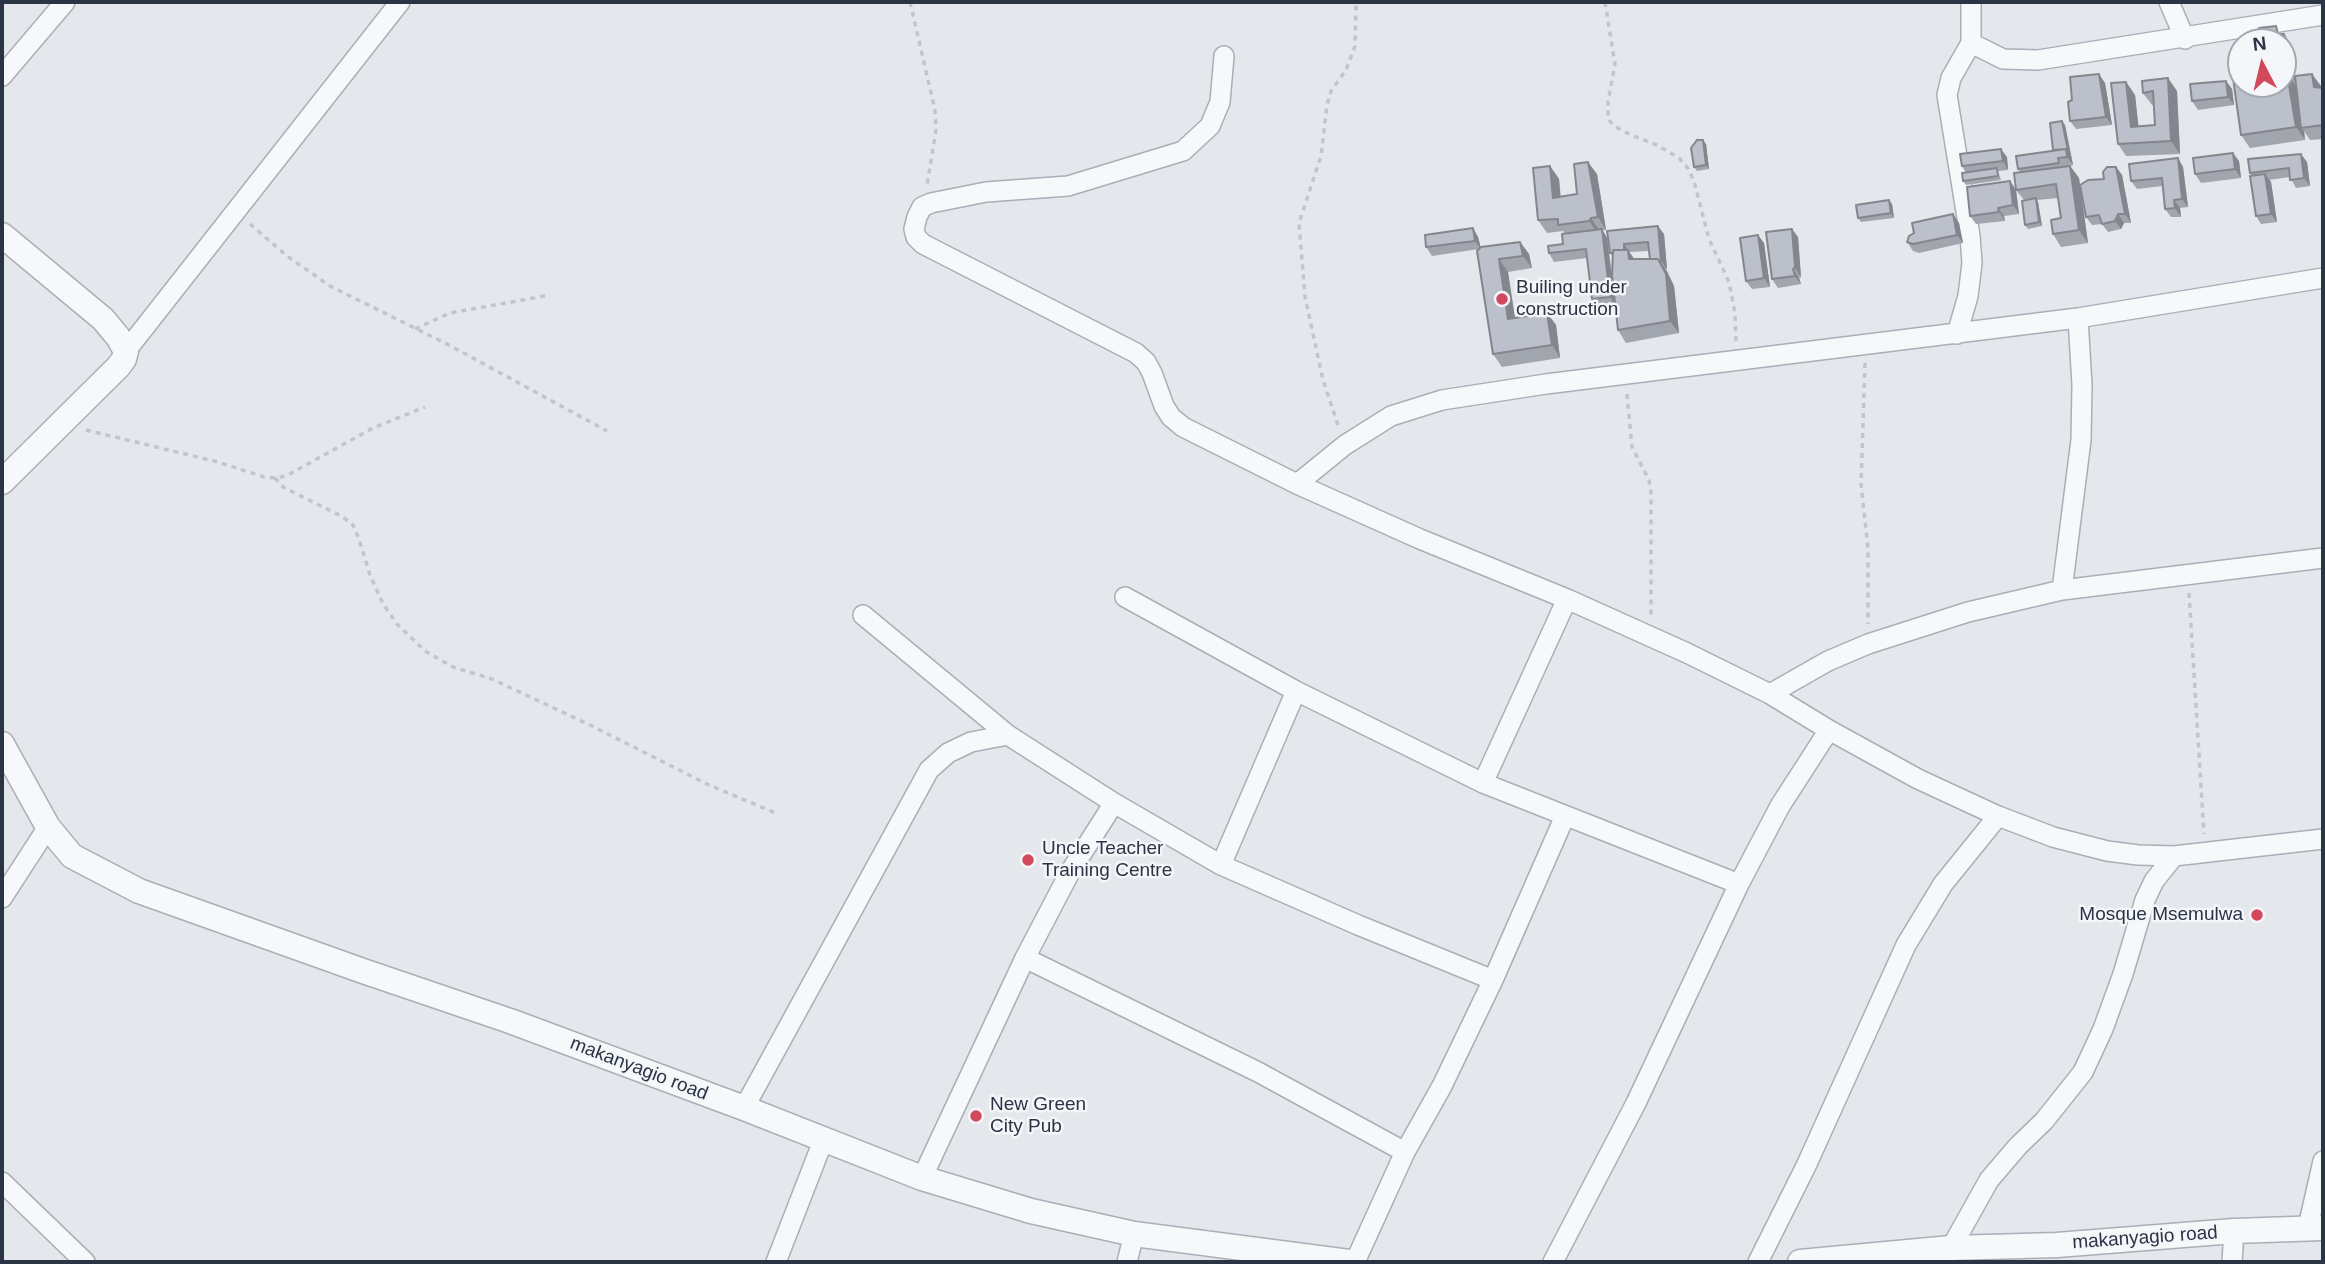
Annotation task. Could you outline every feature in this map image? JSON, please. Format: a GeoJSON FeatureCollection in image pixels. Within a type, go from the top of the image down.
{"type":"FeatureCollection","features":[{"type":"Feature","properties":{"kind":"street"},"geometry":{"type":"LineString","coordinates":[[2,76],[65,2]]}},
{"type":"Feature","properties":{"kind":"street"},"geometry":{"type":"LineString","coordinates":[[2,482],[118,367],[126,351],[400,2]]}},
{"type":"Feature","properties":{"kind":"street"},"geometry":{"type":"LineString","coordinates":[[1957,334],[1968,296],[1972,263],[1948,95],[1951,78],[1971,43],[1971,2]]}},
{"type":"Feature","properties":{"kind":"street"},"geometry":{"type":"LineString","coordinates":[[2169,2],[2185,39]]}},
{"type":"Feature","properties":{"kind":"street"},"geometry":{"type":"LineString","coordinates":[[1971,43],[2003,59],[2038,60],[2185,39],[2323,15]]}},
{"type":"Feature","properties":{"kind":"street"},"geometry":{"type":"LineString","coordinates":[[1224,56],[1220,102],[1210,127],[1183,151],[1068,186],[986,192],[931,203],[922,207],[914,229],[916,237],[923,244],[1136,353],[1146,362],[1152,373],[1164,406],[1183,427],[1297,484],[1420,539],[1651,636],[1770,694],[1918,779],[1998,816],[2053,837],[2108,851],[2138,855],[2174,856],[2323,839]]}},
{"type":"Feature","properties":{"kind":"street"},"geometry":{"type":"LineString","coordinates":[[2,235],[103,319],[126,351]]}},
{"type":"Feature","properties":{"kind":"street"},"geometry":{"type":"LineString","coordinates":[[1297,484],[1345,446],[1391,416],[1442,400],[1626,374],[2078,318],[2323,278]]}},
{"type":"Feature","properties":{"kind":"street"},"geometry":{"type":"LineString","coordinates":[[2062,590],[2081,440],[2082,386],[2078,318]]}},
{"type":"Feature","properties":{"kind":"street"},"geometry":{"type":"LineString","coordinates":[[1770,694],[1828,661],[1868,644],[1968,612],[2062,590],[2323,558]]}},
{"type":"Feature","properties":{"kind":"street"},"geometry":{"type":"LineString","coordinates":[[1125,597],[1296,691],[1483,783],[1739,884]]}},
{"type":"Feature","properties":{"kind":"street"},"geometry":{"type":"LineString","coordinates":[[1483,783],[1567,599]]}},
{"type":"Feature","properties":{"kind":"street"},"geometry":{"type":"LineString","coordinates":[[863,615],[1008,735],[1114,803],[1221,865],[1493,980]]}},
{"type":"Feature","properties":{"kind":"street"},"geometry":{"type":"LineString","coordinates":[[1221,865],[1296,691]]}},
{"type":"Feature","properties":{"kind":"street"},"geometry":{"type":"LineString","coordinates":[[1553,1262],[1636,1103],[1739,884],[1780,806],[1829,730]]}},
{"type":"Feature","properties":{"kind":"street"},"geometry":{"type":"LineString","coordinates":[[744,1108],[929,769],[948,753],[971,742],[1008,735]]}},
{"type":"Feature","properties":{"kind":"street","name":"makanyagio road"},"geometry":{"type":"LineString","coordinates":[[2,744],[48,827],[72,856],[139,891],[510,1021],[922,1178],[1031,1210],[1134,1234],[1349,1262]]}},
{"type":"Feature","properties":{"kind":"street"},"geometry":{"type":"LineString","coordinates":[[922,1178],[1026,958],[1070,872],[1114,803]]}},
{"type":"Feature","properties":{"kind":"street"},"geometry":{"type":"LineString","coordinates":[[1355,1262],[1405,1152],[1442,1086],[1493,980],[1565,816]]}},
{"type":"Feature","properties":{"kind":"street"},"geometry":{"type":"LineString","coordinates":[[1758,1262],[1806,1166],[1906,945],[1943,884],[1998,816]]}},
{"type":"Feature","properties":{"kind":"street"},"geometry":{"type":"LineString","coordinates":[[2,898],[48,827]]}},
{"type":"Feature","properties":{"kind":"street"},"geometry":{"type":"LineString","coordinates":[[1951,1248],[1989,1180],[2018,1146],[2044,1122],[2082,1072],[2111,1007],[2145,900],[2154,881],[2174,856]]}},
{"type":"Feature","properties":{"kind":"street"},"geometry":{"type":"LineString","coordinates":[[1026,958],[1258,1072],[1405,1152]]}},
{"type":"Feature","properties":{"kind":"street"},"geometry":{"type":"LineString","coordinates":[[776,1262],[823,1141]]}},
{"type":"Feature","properties":{"kind":"street"},"geometry":{"type":"LineString","coordinates":[[2316,1228],[2323,1161]]}},
{"type":"Feature","properties":{"kind":"street"},"geometry":{"type":"LineString","coordinates":[[2,1182],[85,1262]]}},
{"type":"Feature","properties":{"kind":"street","name":"makanyagio road"},"geometry":{"type":"LineString","coordinates":[[1800,1262],[1951,1248],[2056,1254],[2234,1231],[2316,1228]]}},
{"type":"Feature","properties":{"kind":"street"},"geometry":{"type":"LineString","coordinates":[[2232,1262],[2234,1231]]}},
{"type":"Feature","properties":{"kind":"street"},"geometry":{"type":"LineString","coordinates":[[1127,1262],[1134,1234]]}},
{"type":"Feature","properties":{"kind":"path"},"geometry":{"type":"LineString","coordinates":[[910,2],[931,88],[936,130],[934,153],[922,207]]}},
{"type":"Feature","properties":{"kind":"path"},"geometry":{"type":"LineString","coordinates":[[1345,446],[1323,380],[1305,297],[1299,223],[1321,156],[1331,92],[1352,58],[1357,21],[1356,2]]}},
{"type":"Feature","properties":{"kind":"path"},"geometry":{"type":"LineString","coordinates":[[1605,2],[1615,64],[1608,102],[1608,119],[1614,126],[1679,158],[1687,167],[1694,181],[1709,239],[1729,282],[1735,313],[1735,361]]}},
{"type":"Feature","properties":{"kind":"path"},"geometry":{"type":"LineString","coordinates":[[236,213],[287,256],[330,286],[415,328],[607,431]]}},
{"type":"Feature","properties":{"kind":"path"},"geometry":{"type":"LineString","coordinates":[[415,328],[450,313],[550,295]]}},
{"type":"Feature","properties":{"kind":"path"},"geometry":{"type":"LineString","coordinates":[[1866,346],[1861,484],[1868,548],[1868,644]]}},
{"type":"Feature","properties":{"kind":"path"},"geometry":{"type":"LineString","coordinates":[[1626,374],[1632,447],[1649,480],[1651,492],[1651,636]]}},
{"type":"Feature","properties":{"kind":"path"},"geometry":{"type":"LineString","coordinates":[[60,424],[275,478],[286,476],[373,428],[425,407]]}},
{"type":"Feature","properties":{"kind":"path"},"geometry":{"type":"LineString","coordinates":[[275,478],[283,487],[343,517],[353,525],[383,604],[397,624],[425,651],[453,667],[492,679],[709,785],[778,814]]}},
{"type":"Feature","properties":{"kind":"path"},"geometry":{"type":"LineString","coordinates":[[2188,574],[2205,852]]}},
{"type":"Feature","properties":{"kind":"building"},"geometry":{"type":"Polygon","coordinates":[[[2099,74],[2106,117],[2070,121],[2070,77],[2099,74]]]}},
{"type":"Feature","properties":{"kind":"building"},"geometry":{"type":"Polygon","coordinates":[[[2312,74],[2314,87],[2323,88],[2323,125],[2301,128],[2297,76],[2312,74]]]}},
{"type":"Feature","properties":{"kind":"building"},"geometry":{"type":"Polygon","coordinates":[[[2168,78],[2171,141],[2118,144],[2111,83],[2126,82],[2131,127],[2155,125],[2153,91],[2143,93],[2142,81],[2168,78]]]}},
{"type":"Feature","properties":{"kind":"building"},"geometry":{"type":"Polygon","coordinates":[[[2226,81],[2227,97],[2192,101],[2190,84],[2226,81]]]}},
{"type":"Feature","properties":{"kind":"building"},"geometry":{"type":"Polygon","coordinates":[[[2236,98],[2291,98],[2296,127],[2241,135],[2236,98]]]}},
{"type":"Feature","properties":{"kind":"building"},"geometry":{"type":"Polygon","coordinates":[[[2062,121],[2068,151],[2053,150],[2050,123],[2062,121]]]}},
{"type":"Feature","properties":{"kind":"building"},"geometry":{"type":"Polygon","coordinates":[[[1697,140],[1703,140],[1706,165],[1694,167],[1691,148],[1697,140]]]}},
{"type":"Feature","properties":{"kind":"building"},"geometry":{"type":"Polygon","coordinates":[[[2001,149],[2003,161],[1962,166],[1960,154],[2001,149]]]}},
{"type":"Feature","properties":{"kind":"building"},"geometry":{"type":"Polygon","coordinates":[[[2066,149],[2067,157],[2058,158],[2059,163],[2018,169],[2016,156],[2066,149]]]}},
{"type":"Feature","properties":{"kind":"building"},"geometry":{"type":"Polygon","coordinates":[[[2233,153],[2235,169],[2195,174],[2193,158],[2233,153]]]}},
{"type":"Feature","properties":{"kind":"building"},"geometry":{"type":"Polygon","coordinates":[[[2301,154],[2304,178],[2290,180],[2289,168],[2250,173],[2248,159],[2301,154]]]}},
{"type":"Feature","properties":{"kind":"building"},"geometry":{"type":"Polygon","coordinates":[[[2178,158],[2182,199],[2174,200],[2175,208],[2165,209],[2162,178],[2131,181],[2129,164],[2178,158]]]}},
{"type":"Feature","properties":{"kind":"building"},"geometry":{"type":"Polygon","coordinates":[[[1588,162],[1598,217],[1589,221],[1558,225],[1558,219],[1538,220],[1533,168],[1550,166],[1553,198],[1577,194],[1574,164],[1588,162]]]}},
{"type":"Feature","properties":{"kind":"building"},"geometry":{"type":"Polygon","coordinates":[[[2070,166],[2079,230],[2053,234],[2051,220],[2061,218],[2056,184],[2016,190],[2014,173],[2070,166]]]}},
{"type":"Feature","properties":{"kind":"building"},"geometry":{"type":"Polygon","coordinates":[[[2107,167],[2116,167],[2125,214],[2118,214],[2115,221],[2102,224],[2099,215],[2086,217],[2080,185],[2088,180],[2104,179],[2103,172],[2107,167]]]}},
{"type":"Feature","properties":{"kind":"building"},"geometry":{"type":"Polygon","coordinates":[[[1997,168],[1998,176],[1963,181],[1962,173],[1997,168]]]}},
{"type":"Feature","properties":{"kind":"building"},"geometry":{"type":"Polygon","coordinates":[[[2265,174],[2271,214],[2256,216],[2250,176],[2265,174]]]}},
{"type":"Feature","properties":{"kind":"building"},"geometry":{"type":"Polygon","coordinates":[[[2010,181],[2013,205],[1998,208],[1999,212],[1970,216],[1967,187],[2010,181]]]}},
{"type":"Feature","properties":{"kind":"building"},"geometry":{"type":"Polygon","coordinates":[[[2036,198],[2039,222],[2025,225],[2022,201],[2036,198]]]}},
{"type":"Feature","properties":{"kind":"building"},"geometry":{"type":"Polygon","coordinates":[[[1889,200],[1891,213],[1858,218],[1856,205],[1889,200]]]}},
{"type":"Feature","properties":{"kind":"building"},"geometry":{"type":"Polygon","coordinates":[[[1953,214],[1957,235],[1913,244],[1907,242],[1909,236],[1914,233],[1912,223],[1953,214]]]}},
{"type":"Feature","properties":{"kind":"building"},"geometry":{"type":"Polygon","coordinates":[[[1658,226],[1661,261],[1650,259],[1648,242],[1624,244],[1624,250],[1613,250],[1613,253],[1610,253],[1607,231],[1658,226]]]}},
{"type":"Feature","properties":{"kind":"building"},"geometry":{"type":"Polygon","coordinates":[[[1473,228],[1475,241],[1426,247],[1425,235],[1473,228]]]}},
{"type":"Feature","properties":{"kind":"building"},"geometry":{"type":"Polygon","coordinates":[[[1602,229],[1610,297],[1592,299],[1586,249],[1549,253],[1548,246],[1563,244],[1562,234],[1602,229]]]}},
{"type":"Feature","properties":{"kind":"building"},"geometry":{"type":"Polygon","coordinates":[[[1792,229],[1795,276],[1772,279],[1766,232],[1792,229]]]}},
{"type":"Feature","properties":{"kind":"building"},"geometry":{"type":"Polygon","coordinates":[[[1758,235],[1764,278],[1746,281],[1740,238],[1758,235]]]}},
{"type":"Feature","properties":{"kind":"building"},"geometry":{"type":"Polygon","coordinates":[[[1520,242],[1523,256],[1499,259],[1508,319],[1547,313],[1552,345],[1493,354],[1477,251],[1481,247],[1520,242]]]}},
{"type":"Feature","properties":{"kind":"building"},"geometry":{"type":"Polygon","coordinates":[[[1613,250],[1628,250],[1629,259],[1658,259],[1666,274],[1670,321],[1618,330],[1612,275],[1613,250]]]}},
{"type":"Feature","properties":{"kind":"place","name":"Builing under construction"},"geometry":{"type":"Point","coordinates":[1502,299]}},
{"type":"Feature","properties":{"kind":"place","name":"Uncle Teacher Training Centre"},"geometry":{"type":"Point","coordinates":[1028,860]}},
{"type":"Feature","properties":{"kind":"place","name":"Mosque Msemulwa"},"geometry":{"type":"Point","coordinates":[2257,915]}},
{"type":"Feature","properties":{"kind":"place","name":"New Green City Pub"},"geometry":{"type":"Point","coordinates":[976,1116]}}]}
